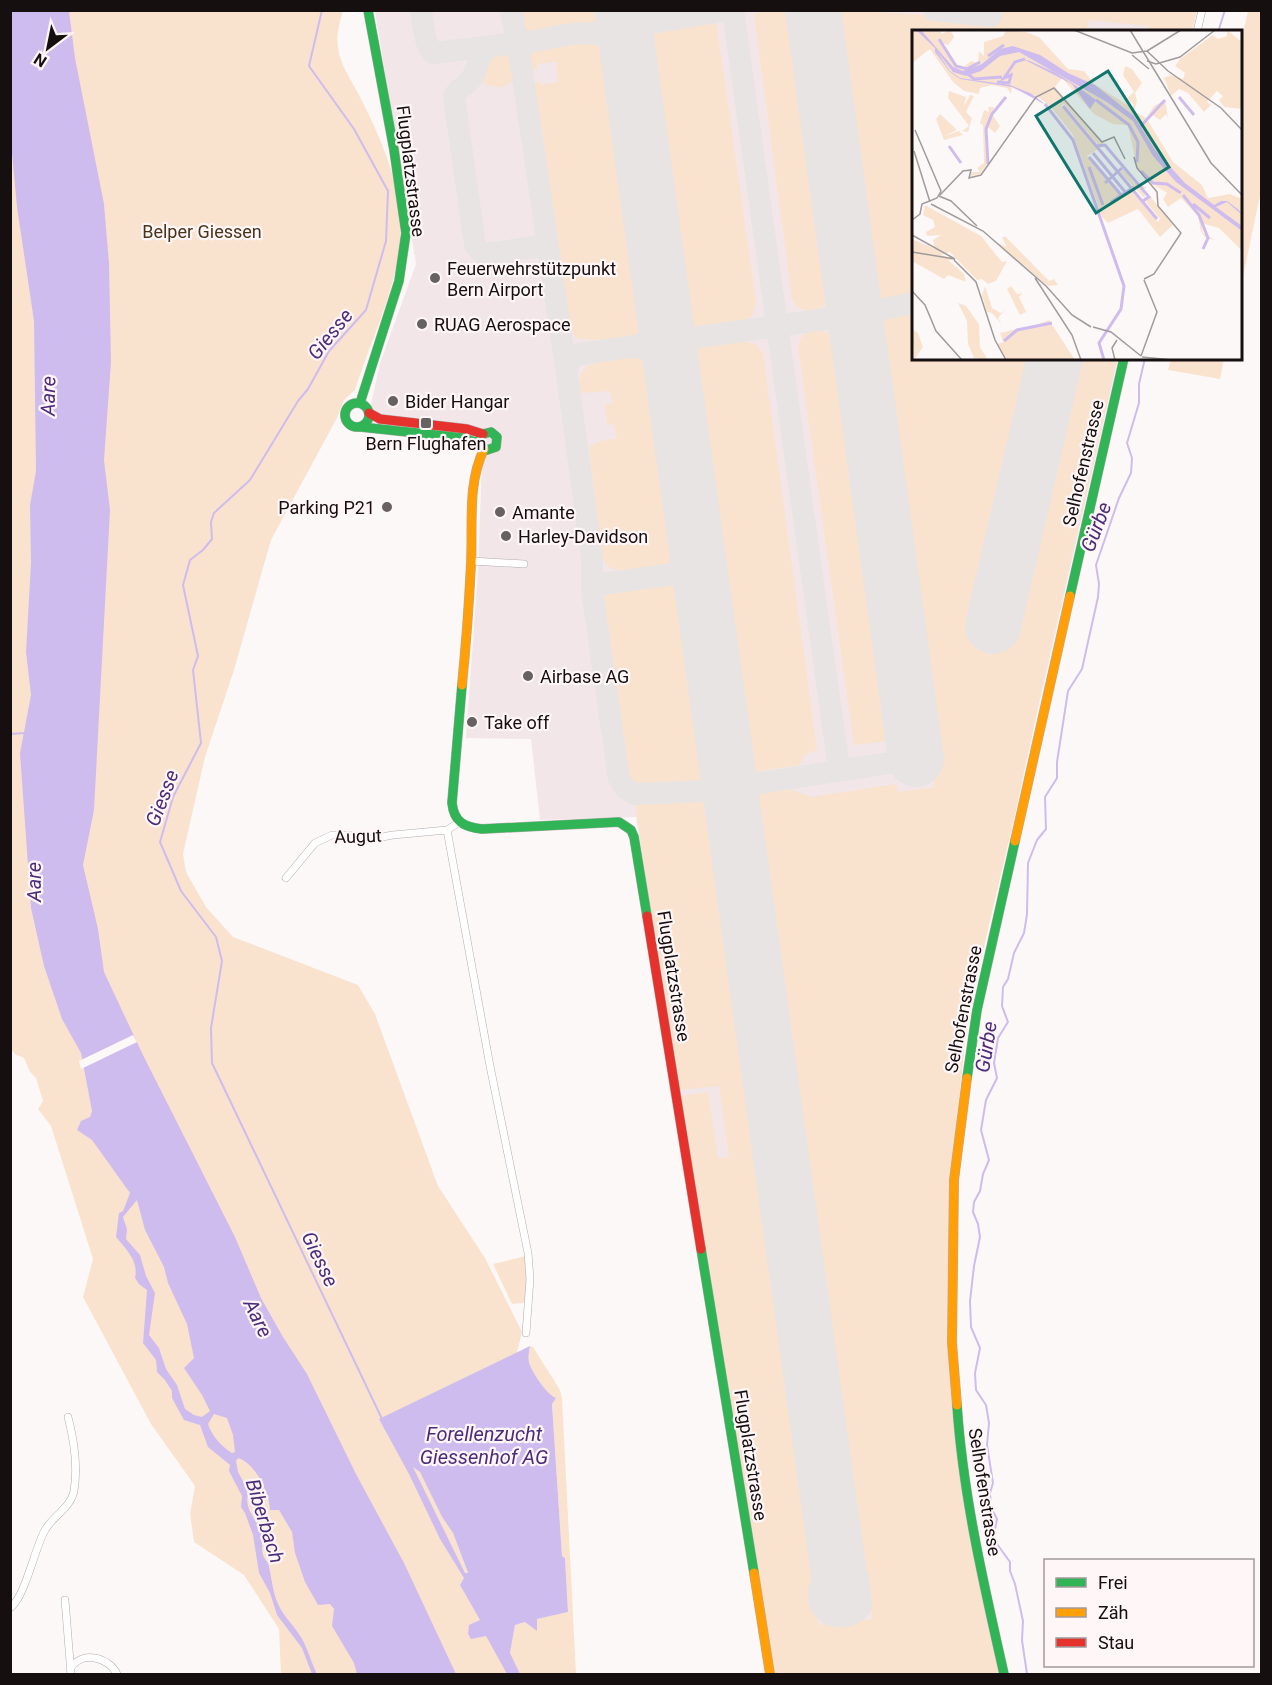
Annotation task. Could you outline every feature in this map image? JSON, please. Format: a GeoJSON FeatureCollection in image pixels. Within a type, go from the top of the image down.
{"type":"FeatureCollection","features":[{"type":"Feature","properties":{"kind":"street","name":"Flugplatzstrasse"},"geometry":{"type":"LineString","coordinates":[[360,403],[395,295],[402,266],[406,233],[394,150],[368,10]]}},
{"type":"Feature","properties":{"kind":"street"},"geometry":{"type":"LineString","coordinates":[[1197,30],[1202,10]]}},
{"type":"Feature","properties":{"kind":"street","name":"Selhofenstrasse"},"geometry":{"type":"LineString","coordinates":[[1004,1674],[978,1559],[958,1438],[952,1343],[954,1180],[977,1010],[1124,360]]}},
{"type":"Feature","properties":{"kind":"street"},"geometry":{"type":"LineString","coordinates":[[360,403],[369,413],[382,419],[467,429],[483,434],[491,432],[498,440],[494,449],[482,447],[464,438],[361,427],[351,425],[346,420],[345,413],[351,405],[360,403]]}},
{"type":"Feature","properties":{"kind":"street"},"geometry":{"type":"LineString","coordinates":[[361,427],[368,421],[369,413]]}},
{"type":"Feature","properties":{"kind":"street"},"geometry":{"type":"LineString","coordinates":[[483,434],[474,489],[471,561],[452,803],[458,823],[447,830],[490,1066],[528,1253],[530,1279],[526,1333]]}},
{"type":"Feature","properties":{"kind":"street"},"geometry":{"type":"LineString","coordinates":[[471,561],[525,564]]}},
{"type":"Feature","properties":{"kind":"street","name":"Flugplatzstrasse"},"geometry":{"type":"LineString","coordinates":[[458,823],[482,830],[612,821],[625,825],[634,837],[770,1674]]}},
{"type":"Feature","properties":{"kind":"street","name":"Augut"},"geometry":{"type":"LineString","coordinates":[[286,878],[315,843],[332,836],[350,835],[371,839],[447,830]]}},
{"type":"Feature","properties":{"kind":"street"},"geometry":{"type":"LineString","coordinates":[[10,1608],[18,1600],[34,1553],[45,1530],[72,1498],[75,1458],[68,1417]]}},
{"type":"Feature","properties":{"kind":"street"},"geometry":{"type":"LineString","coordinates":[[65,1600],[71,1672]]}},
{"type":"Feature","properties":{"kind":"street"},"geometry":{"type":"LineString","coordinates":[[71,1672],[74,1663],[81,1659],[96,1658],[106,1660],[117,1674]]}},
{"type":"Feature","properties":{"kind":"shaded area"},"geometry":{"type":"Polygon","coordinates":[[[375,11],[1197,11],[1192,30],[912,30],[912,360],[1118,360],[968,1015],[952,1161],[947,1343],[955,1437],[975,1565],[773,1674],[636,817],[540,820],[531,739],[466,738],[478,570],[483,434],[449,424],[369,413],[380,363],[416,264],[375,11]]]}},
{"type":"Feature","properties":{"kind":"green space"},"geometry":{"type":"Polygon","coordinates":[[[770,10],[790,11],[829,289],[826,302],[817,311],[802,309],[792,298],[754,14],[770,10]]]}},
{"type":"Feature","properties":{"kind":"green space","name":"Belper Giessen"},"geometry":{"type":"Polygon","coordinates":[[[11,11],[343,11],[338,38],[341,59],[379,136],[398,197],[400,235],[398,258],[386,303],[355,390],[344,400],[337,418],[271,540],[234,670],[205,757],[183,854],[186,872],[206,907],[233,937],[358,985],[375,1014],[438,1186],[485,1258],[522,1332],[517,1353],[387,1416],[412,1465],[420,1471],[442,1517],[453,1533],[468,1574],[510,1652],[515,1625],[525,1622],[537,1630],[536,1619],[568,1612],[552,1404],[555,1398],[544,1388],[530,1366],[530,1346],[533,1347],[560,1390],[576,1674],[281,1674],[279,1629],[244,1575],[194,1542],[190,1514],[195,1486],[151,1424],[83,1297],[93,1259],[51,1126],[38,1109],[43,1101],[36,1078],[30,1072],[24,1058],[15,1054],[11,1049],[11,11]]]}},
{"type":"Feature","properties":{"kind":"green space"},"geometry":{"type":"Polygon","coordinates":[[[516,11],[603,11],[600,20],[594,25],[536,35],[527,32],[522,27],[516,11]]]}},
{"type":"Feature","properties":{"kind":"green space"},"geometry":{"type":"Polygon","coordinates":[[[828,11],[909,14],[990,22],[992,11],[1197,11],[1192,30],[1148,30],[1149,26],[1089,20],[1087,30],[912,30],[912,360],[1037,360],[975,636],[1012,645],[1075,360],[1117,360],[968,1015],[952,1161],[947,1343],[955,1437],[1000,1674],[774,1674],[773,1656],[768,1641],[680,1096],[708,1092],[718,1158],[729,1157],[719,1086],[679,1090],[663,998],[663,973],[657,959],[635,802],[705,799],[710,802],[714,812],[776,1262],[779,1322],[785,1322],[819,1563],[811,1574],[818,1625],[872,1619],[866,1566],[855,1554],[821,1316],[831,1316],[827,1280],[815,1271],[749,789],[785,788],[812,797],[896,784],[898,792],[935,787],[828,11]]]}},
{"type":"Feature","properties":{"kind":"green space"},"geometry":{"type":"Polygon","coordinates":[[[1248,11],[1261,11],[1261,191],[1242,281],[1242,36],[1248,11]]]}},
{"type":"Feature","properties":{"kind":"green space"},"geometry":{"type":"Polygon","coordinates":[[[716,20],[756,302],[753,314],[743,322],[685,328],[643,28],[716,20]]]}},
{"type":"Feature","properties":{"kind":"green space"},"geometry":{"type":"Polygon","coordinates":[[[593,38],[604,43],[609,54],[645,320],[639,333],[634,336],[608,340],[576,338],[571,329],[542,129],[536,122],[530,85],[539,82],[541,85],[558,82],[556,62],[537,64],[538,69],[529,71],[526,56],[536,47],[593,38]]]}},
{"type":"Feature","properties":{"kind":"green space"},"geometry":{"type":"Polygon","coordinates":[[[497,53],[513,60],[516,74],[506,85],[496,87],[483,83],[483,78],[487,62],[497,53]]]}},
{"type":"Feature","properties":{"kind":"green space"},"geometry":{"type":"Polygon","coordinates":[[[816,330],[829,333],[837,344],[891,741],[854,745],[798,346],[802,335],[816,330]]]}},
{"type":"Feature","properties":{"kind":"green space"},"geometry":{"type":"Polygon","coordinates":[[[745,341],[756,344],[763,353],[817,750],[805,755],[800,765],[747,773],[688,349],[745,341]]]}},
{"type":"Feature","properties":{"kind":"green space"},"geometry":{"type":"Polygon","coordinates":[[[637,357],[649,363],[653,374],[678,552],[669,564],[620,571],[607,566],[602,556],[589,448],[596,442],[617,438],[614,424],[607,425],[605,405],[613,403],[610,391],[581,393],[580,380],[583,372],[595,364],[637,357]]]}},
{"type":"Feature","properties":{"kind":"green space"},"geometry":{"type":"Polygon","coordinates":[[[1170,360],[1224,360],[1220,379],[1168,370],[1170,360]]]}},
{"type":"Feature","properties":{"kind":"green space"},"geometry":{"type":"Polygon","coordinates":[[[667,584],[678,589],[686,602],[708,768],[703,779],[690,785],[641,788],[631,785],[624,777],[599,606],[604,597],[611,592],[667,584]]]}},
{"type":"Feature","properties":{"kind":"green space"},"geometry":{"type":"Polygon","coordinates":[[[526,1256],[527,1293],[523,1303],[512,1304],[493,1264],[526,1256]]]}},
{"type":"Feature","properties":{"kind":"water","name":"Aare"},"geometry":{"type":"Polygon","coordinates":[[[10,11],[69,11],[75,58],[104,204],[109,263],[111,362],[104,460],[110,510],[94,810],[83,865],[98,929],[104,972],[143,1055],[235,1237],[261,1298],[307,1374],[356,1474],[404,1563],[456,1674],[357,1674],[354,1663],[332,1626],[334,1609],[330,1604],[318,1605],[305,1582],[295,1553],[292,1532],[279,1510],[270,1510],[267,1495],[256,1472],[245,1461],[238,1458],[236,1461],[238,1472],[249,1492],[248,1507],[262,1531],[262,1552],[268,1563],[276,1599],[303,1642],[317,1674],[312,1674],[302,1648],[277,1615],[270,1593],[259,1573],[253,1535],[241,1507],[242,1496],[229,1471],[230,1465],[208,1447],[200,1425],[184,1420],[172,1398],[172,1391],[157,1372],[156,1360],[143,1343],[147,1290],[135,1278],[133,1261],[116,1237],[119,1213],[123,1211],[130,1193],[92,1140],[77,1130],[81,1121],[90,1117],[92,1111],[81,1053],[62,1019],[44,966],[31,908],[20,753],[31,695],[26,652],[31,563],[30,505],[36,471],[34,321],[17,207],[11,143],[10,11]],[[137,1200],[123,1217],[127,1229],[126,1239],[140,1255],[146,1276],[155,1293],[149,1335],[159,1348],[166,1369],[177,1385],[185,1409],[202,1417],[210,1411],[184,1368],[194,1358],[187,1324],[168,1283],[164,1267],[145,1230],[137,1200]],[[214,1414],[208,1424],[212,1433],[224,1447],[232,1453],[235,1452],[233,1435],[227,1418],[214,1414]]]}},
{"type":"Feature","properties":{"kind":"water","name":"Forellenzucht Giessenhof AG"},"geometry":{"type":"Polygon","coordinates":[[[530,1346],[530,1366],[544,1388],[556,1398],[552,1404],[568,1612],[537,1619],[537,1631],[525,1622],[515,1625],[510,1653],[520,1674],[507,1674],[486,1636],[471,1639],[468,1634],[469,1625],[480,1620],[460,1585],[464,1578],[440,1539],[409,1474],[379,1419],[530,1346]],[[413,1467],[465,1573],[468,1573],[453,1533],[442,1517],[420,1472],[413,1467]]]}},
{"type":"Feature","properties":{"kind":"pier"},"geometry":{"type":"Polygon","coordinates":[[[133,1035],[137,1042],[81,1069],[79,1061],[133,1035]]]}},
{"type":"Feature","properties":{"kind":"waterway","name":"Giesse"},"geometry":{"type":"LineString","coordinates":[[322,10],[309,66],[354,129],[388,191],[386,241],[366,310],[329,351],[308,389],[298,401],[250,480],[214,513],[211,522],[212,539],[190,560],[183,585],[198,656],[193,670],[201,743],[173,797],[160,842],[181,891],[216,937],[222,961],[211,1028],[212,1063],[383,1421]]}},
{"type":"Feature","properties":{"kind":"waterway","name":"Gürbe"},"geometry":{"type":"LineString","coordinates":[[1219,30],[1225,10]]}},
{"type":"Feature","properties":{"kind":"waterway","name":"Gürbe"},"geometry":{"type":"LineString","coordinates":[[1027,1674],[1022,1640],[1023,1621],[1010,1571],[1010,1562],[997,1544],[994,1534],[997,1519],[991,1507],[990,1493],[993,1483],[987,1445],[989,1423],[986,1405],[976,1390],[975,1373],[980,1348],[971,1327],[970,1301],[980,1237],[973,1212],[974,1202],[980,1191],[983,1174],[989,1160],[981,1130],[986,1100],[997,1078],[994,1063],[998,1038],[1008,1022],[1002,1006],[1003,987],[1008,979],[1014,953],[1024,933],[1027,914],[1028,863],[1037,840],[1046,829],[1045,797],[1057,778],[1057,762],[1068,691],[1082,669],[1098,597],[1099,584],[1096,565],[1119,498],[1131,473],[1132,458],[1127,443],[1139,403],[1139,384],[1145,360]]}},
{"type":"Feature","properties":{"kind":"waterway"},"geometry":{"type":"LineString","coordinates":[[10,734],[26,733]]}},
{"type":"Feature","properties":{"kind":"taxiway"},"geometry":{"type":"LineString","coordinates":[[421,10],[426,39],[433,53],[533,41]]}},
{"type":"Feature","properties":{"kind":"taxiway"},"geometry":{"type":"LineString","coordinates":[[511,10],[568,382],[592,558],[592,590],[619,779],[625,788],[635,794],[713,792],[724,798],[730,808],[735,827]]}},
{"type":"Feature","properties":{"kind":"taxiway"},"geometry":{"type":"LineString","coordinates":[[592,33],[729,10]]}},
{"type":"Feature","properties":{"kind":"taxiway"},"geometry":{"type":"LineString","coordinates":[[733,10],[839,769]]}},
{"type":"Feature","properties":{"kind":"taxiway"},"geometry":{"type":"LineString","coordinates":[[934,10],[991,16]]}},
{"type":"Feature","properties":{"kind":"taxiway"},"geometry":{"type":"LineString","coordinates":[[520,45],[572,34],[600,35],[612,39],[622,48],[629,62]]}},
{"type":"Feature","properties":{"kind":"taxiway"},"geometry":{"type":"LineString","coordinates":[[492,46],[487,48],[481,56],[469,82],[454,97],[475,245],[486,254],[542,246],[547,240]]}},
{"type":"Feature","properties":{"kind":"taxiway"},"geometry":{"type":"LineString","coordinates":[[567,370],[571,359],[580,354],[854,315],[912,303]]}},
{"type":"Feature","properties":{"kind":"taxiway"},"geometry":{"type":"LineString","coordinates":[[636,346],[653,335],[661,319],[662,305]]}},
{"type":"Feature","properties":{"kind":"taxiway"},"geometry":{"type":"LineString","coordinates":[[636,347],[655,352],[667,364],[672,376]]}},
{"type":"Feature","properties":{"kind":"taxiway"},"geometry":{"type":"LineString","coordinates":[[674,574],[688,566],[694,553],[695,542]]}},
{"type":"Feature","properties":{"kind":"taxiway"},"geometry":{"type":"LineString","coordinates":[[593,596],[595,588],[602,584],[674,574],[692,579],[703,595]]}},
{"type":"Feature","properties":{"kind":"taxiway"},"geometry":{"type":"LineString","coordinates":[[706,791],[716,786],[722,778],[724,758]]}},
{"type":"Feature","properties":{"kind":"taxiway"},"geometry":{"type":"LineString","coordinates":[[707,791],[916,759]]}},
{"type":"Feature","properties":{"kind":"taxiway"},"geometry":{"type":"LineString","coordinates":[[835,1545],[858,1577],[861,1606],[855,1612],[841,1617],[828,1612],[819,1601],[819,1592],[824,1580],[838,1565]]}},
{"type":"Feature","properties":{"kind":"runway"},"geometry":{"type":"LineString","coordinates":[[622,10],[842,1597]]}},
{"type":"Feature","properties":{"kind":"runway"},"geometry":{"type":"LineString","coordinates":[[813,10],[916,759]]}},
{"type":"Feature","properties":{"kind":"runway"},"geometry":{"type":"LineString","coordinates":[[993,626],[1055,360]]}},
{"type":"Feature","properties":{"kind":"traffic: fast"},"geometry":{"type":"LineString","coordinates":[[360,403],[399,281],[406,233],[394,150],[368,10]]}},
{"type":"Feature","properties":{"kind":"traffic: fast"},"geometry":{"type":"LineString","coordinates":[[1070,596],[1124,360]]}},
{"type":"Feature","properties":{"kind":"traffic: fast"},"geometry":{"type":"LineString","coordinates":[[357,403],[362,404],[368,410],[369,415],[368,420],[362,426],[357,427],[352,426],[346,420],[345,415],[346,410],[352,404],[357,403]]}},
{"type":"Feature","properties":{"kind":"traffic: fast"},"geometry":{"type":"LineString","coordinates":[[361,427],[464,438],[480,444],[487,450],[496,447],[497,437],[491,432],[483,434],[479,440],[480,444]]}},
{"type":"Feature","properties":{"kind":"traffic: fast"},"geometry":{"type":"LineString","coordinates":[[462,685],[452,803],[458,819],[465,825],[482,829],[619,822],[631,830],[634,837],[647,916]]}},
{"type":"Feature","properties":{"kind":"traffic: fast"},"geometry":{"type":"LineString","coordinates":[[967,1078],[977,1010],[1015,841]]}},
{"type":"Feature","properties":{"kind":"traffic: fast"},"geometry":{"type":"LineString","coordinates":[[701,1249],[754,1573]]}},
{"type":"Feature","properties":{"kind":"traffic: fast"},"geometry":{"type":"LineString","coordinates":[[957,1405],[969,1507],[1004,1674]]}},
{"type":"Feature","properties":{"kind":"traffic: slow"},"geometry":{"type":"LineString","coordinates":[[462,685],[470,579],[473,491],[475,476],[484,449]]}},
{"type":"Feature","properties":{"kind":"traffic: slow"},"geometry":{"type":"LineString","coordinates":[[1015,841],[1070,596]]}},
{"type":"Feature","properties":{"kind":"traffic: slow"},"geometry":{"type":"LineString","coordinates":[[957,1405],[952,1343],[954,1180],[967,1078]]}},
{"type":"Feature","properties":{"kind":"traffic: slow"},"geometry":{"type":"LineString","coordinates":[[754,1573],[770,1674]]}},
{"type":"Feature","properties":{"kind":"traffic: jam"},"geometry":{"type":"LineString","coordinates":[[369,413],[380,419],[467,429],[483,434]]}},
{"type":"Feature","properties":{"kind":"traffic: jam"},"geometry":{"type":"LineString","coordinates":[[647,916],[701,1249]]}},
{"type":"Feature","properties":{"kind":"place","name":"Feuerwehrstützpunkt Bern Airport"},"geometry":{"type":"Point","coordinates":[435,278]}},
{"type":"Feature","properties":{"kind":"place","name":"RUAG Aerospace"},"geometry":{"type":"Point","coordinates":[422,324]}},
{"type":"Feature","properties":{"kind":"place","name":"Bider Hangar"},"geometry":{"type":"Point","coordinates":[393,401]}},
{"type":"Feature","properties":{"kind":"place","name":"Bern Flughafen"},"geometry":{"type":"Point","coordinates":[426,423]}},
{"type":"Feature","properties":{"kind":"place","name":"Parking P21"},"geometry":{"type":"Point","coordinates":[387,507]}},
{"type":"Feature","properties":{"kind":"place","name":"Amante"},"geometry":{"type":"Point","coordinates":[500,512]}},
{"type":"Feature","properties":{"kind":"place","name":"Harley-Davidson"},"geometry":{"type":"Point","coordinates":[506,536]}},
{"type":"Feature","properties":{"kind":"place","name":"Airbase AG"},"geometry":{"type":"Point","coordinates":[528,676]}},
{"type":"Feature","properties":{"kind":"place","name":"Take off"},"geometry":{"type":"Point","coordinates":[472,722]}},
{"type":"Feature","properties":{"kind":"water label","name":"Biberbach"},"geometry":{"type":"Point","coordinates":[265,1521]}}]}
